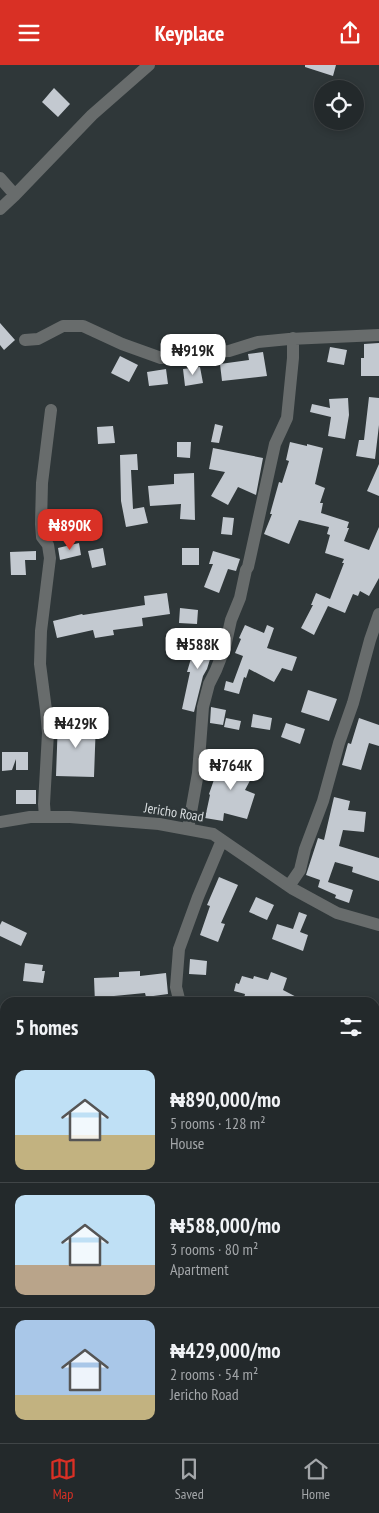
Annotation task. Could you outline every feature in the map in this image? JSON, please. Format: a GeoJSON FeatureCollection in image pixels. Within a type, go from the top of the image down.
{"type":"FeatureCollection","features":[{"type":"Feature","properties":{"kind":"street"},"geometry":{"type":"LineString","coordinates":[[0,209],[92,115],[149,65]]}},
{"type":"Feature","properties":{"kind":"street"},"geometry":{"type":"LineString","coordinates":[[0,178],[15,195]]}},
{"type":"Feature","properties":{"kind":"street"},"geometry":{"type":"LineString","coordinates":[[25,340],[38,339],[63,326],[83,326],[109,339],[161,358],[190,353],[229,351],[258,342],[293,338],[379,335]]}},
{"type":"Feature","properties":{"kind":"street"},"geometry":{"type":"LineString","coordinates":[[188,829],[198,773],[203,707],[208,684],[225,647],[231,620],[240,597],[275,444],[287,418],[293,338]]}},
{"type":"Feature","properties":{"kind":"street"},"geometry":{"type":"LineString","coordinates":[[45,817],[48,733],[40,663],[41,631],[50,558],[48,545],[42,537],[41,525],[42,483],[51,411]]}},
{"type":"Feature","properties":{"kind":"street"},"geometry":{"type":"LineString","coordinates":[[289,886],[300,870],[305,849],[323,801],[379,614]]}},
{"type":"Feature","properties":{"kind":"street","name":"Jericho Road"},"geometry":{"type":"LineString","coordinates":[[0,822],[30,817],[70,817],[159,824],[212,833],[289,886],[337,913],[379,925]]}},
{"type":"Feature","properties":{"kind":"street"},"geometry":{"type":"LineString","coordinates":[[178,997],[176,987],[178,949],[222,840]]}},
{"type":"Feature","properties":{"kind":"building"},"geometry":{"type":"Polygon","coordinates":[[[305,65],[336,65],[333,76],[305,67],[305,65]]]}},
{"type":"Feature","properties":{"kind":"building"},"geometry":{"type":"Polygon","coordinates":[[[54,88],[70,104],[58,117],[42,102],[54,88]]]}},
{"type":"Feature","properties":{"kind":"building"},"geometry":{"type":"Polygon","coordinates":[[[0,323],[15,340],[4,350],[0,345],[0,323]]]}},
{"type":"Feature","properties":{"kind":"building"},"geometry":{"type":"Polygon","coordinates":[[[379,343],[379,376],[361,376],[361,358],[364,358],[364,344],[379,343]]]}},
{"type":"Feature","properties":{"kind":"building"},"geometry":{"type":"Polygon","coordinates":[[[330,347],[347,350],[344,365],[327,362],[330,347]]]}},
{"type":"Feature","properties":{"kind":"building"},"geometry":{"type":"Polygon","coordinates":[[[263,352],[267,376],[222,381],[220,364],[249,360],[248,354],[263,352]]]}},
{"type":"Feature","properties":{"kind":"building"},"geometry":{"type":"Polygon","coordinates":[[[120,356],[138,365],[129,382],[111,373],[120,356]]]}},
{"type":"Feature","properties":{"kind":"building"},"geometry":{"type":"Polygon","coordinates":[[[200,367],[203,383],[185,386],[183,369],[200,367]]]}},
{"type":"Feature","properties":{"kind":"building"},"geometry":{"type":"Polygon","coordinates":[[[166,369],[168,384],[149,386],[147,372],[166,369]]]}},
{"type":"Feature","properties":{"kind":"building"},"geometry":{"type":"Polygon","coordinates":[[[369,397],[379,398],[379,425],[375,459],[356,456],[359,440],[364,440],[369,397]]]}},
{"type":"Feature","properties":{"kind":"building"},"geometry":{"type":"Polygon","coordinates":[[[348,398],[349,415],[345,439],[328,436],[331,417],[310,412],[312,404],[330,408],[329,399],[348,398]]]}},
{"type":"Feature","properties":{"kind":"building"},"geometry":{"type":"Polygon","coordinates":[[[215,424],[223,426],[219,443],[211,442],[215,424]]]}},
{"type":"Feature","properties":{"kind":"building"},"geometry":{"type":"Polygon","coordinates":[[[113,426],[115,443],[98,444],[97,427],[113,426]]]}},
{"type":"Feature","properties":{"kind":"building"},"geometry":{"type":"Polygon","coordinates":[[[177,442],[191,442],[190,458],[177,457],[177,442]]]}},
{"type":"Feature","properties":{"kind":"building"},"geometry":{"type":"Polygon","coordinates":[[[290,442],[323,448],[315,484],[325,488],[320,503],[323,503],[321,513],[349,522],[347,528],[349,528],[344,541],[369,550],[379,527],[379,578],[369,596],[360,591],[358,596],[353,594],[345,613],[328,606],[314,635],[301,628],[313,605],[311,605],[316,593],[330,599],[344,559],[325,553],[330,535],[327,534],[329,527],[299,520],[289,544],[264,534],[272,514],[270,514],[279,482],[282,483],[289,461],[286,460],[290,442]]]}},
{"type":"Feature","properties":{"kind":"building"},"geometry":{"type":"Polygon","coordinates":[[[213,448],[263,458],[256,495],[238,487],[228,505],[211,496],[225,472],[209,469],[213,448]]]}},
{"type":"Feature","properties":{"kind":"building"},"geometry":{"type":"Polygon","coordinates":[[[137,454],[138,470],[131,470],[133,509],[144,507],[148,523],[126,527],[121,501],[120,455],[137,454]]]}},
{"type":"Feature","properties":{"kind":"building"},"geometry":{"type":"Polygon","coordinates":[[[379,464],[379,496],[367,491],[379,464]]]}},
{"type":"Feature","properties":{"kind":"building"},"geometry":{"type":"Polygon","coordinates":[[[194,473],[195,520],[180,519],[181,504],[150,506],[148,486],[174,484],[174,474],[194,473]]]}},
{"type":"Feature","properties":{"kind":"building"},"geometry":{"type":"Polygon","coordinates":[[[223,517],[234,518],[232,535],[221,534],[223,517]]]}},
{"type":"Feature","properties":{"kind":"building"},"geometry":{"type":"Polygon","coordinates":[[[70,524],[72,532],[55,534],[54,526],[70,524]]]}},
{"type":"Feature","properties":{"kind":"building"},"geometry":{"type":"Polygon","coordinates":[[[79,543],[81,555],[60,560],[58,548],[79,543]]]}},
{"type":"Feature","properties":{"kind":"building"},"geometry":{"type":"Polygon","coordinates":[[[103,548],[106,565],[92,568],[88,551],[103,548]]]}},
{"type":"Feature","properties":{"kind":"building"},"geometry":{"type":"Polygon","coordinates":[[[182,548],[199,548],[199,565],[182,565],[182,548]]]}},
{"type":"Feature","properties":{"kind":"building"},"geometry":{"type":"Polygon","coordinates":[[[36,551],[36,560],[25,560],[26,575],[11,575],[10,552],[36,551]]]}},
{"type":"Feature","properties":{"kind":"building"},"geometry":{"type":"Polygon","coordinates":[[[213,551],[240,559],[236,571],[228,569],[219,593],[204,587],[213,564],[209,564],[213,551]]]}},
{"type":"Feature","properties":{"kind":"building"},"geometry":{"type":"Polygon","coordinates":[[[167,593],[170,614],[142,618],[143,626],[113,630],[114,635],[95,638],[93,630],[57,638],[53,621],[82,614],[145,605],[144,596],[167,593]]]}},
{"type":"Feature","properties":{"kind":"building"},"geometry":{"type":"Polygon","coordinates":[[[180,608],[198,610],[197,624],[179,623],[180,608]]]}},
{"type":"Feature","properties":{"kind":"building"},"geometry":{"type":"Polygon","coordinates":[[[245,625],[264,633],[267,625],[274,628],[267,648],[297,657],[292,671],[282,668],[274,682],[249,669],[246,678],[244,677],[239,694],[224,690],[226,681],[233,683],[243,656],[235,653],[245,625]]]}},
{"type":"Feature","properties":{"kind":"building"},"geometry":{"type":"Polygon","coordinates":[[[198,635],[216,640],[203,676],[194,712],[182,709],[190,672],[187,672],[198,635]]]}},
{"type":"Feature","properties":{"kind":"building"},"geometry":{"type":"Polygon","coordinates":[[[308,690],[337,699],[329,721],[301,712],[308,690]]]}},
{"type":"Feature","properties":{"kind":"building"},"geometry":{"type":"Polygon","coordinates":[[[211,707],[226,710],[223,725],[210,723],[211,707]]]}},
{"type":"Feature","properties":{"kind":"building"},"geometry":{"type":"Polygon","coordinates":[[[253,714],[272,718],[270,730],[251,727],[253,714]]]}},
{"type":"Feature","properties":{"kind":"building"},"geometry":{"type":"Polygon","coordinates":[[[226,718],[241,721],[239,730],[224,727],[226,718]]]}},
{"type":"Feature","properties":{"kind":"building"},"geometry":{"type":"Polygon","coordinates":[[[359,718],[379,725],[379,746],[369,743],[361,770],[342,765],[348,743],[351,744],[359,718]]]}},
{"type":"Feature","properties":{"kind":"building"},"geometry":{"type":"Polygon","coordinates":[[[58,720],[96,721],[94,777],[56,776],[58,720]]]}},
{"type":"Feature","properties":{"kind":"building"},"geometry":{"type":"Polygon","coordinates":[[[286,723],[305,729],[300,744],[281,737],[286,723]]]}},
{"type":"Feature","properties":{"kind":"building"},"geometry":{"type":"Polygon","coordinates":[[[2,752],[28,752],[28,770],[16,770],[16,759],[12,770],[2,771],[2,752]]]}},
{"type":"Feature","properties":{"kind":"building"},"geometry":{"type":"Polygon","coordinates":[[[226,755],[255,771],[245,790],[255,794],[247,819],[224,813],[223,821],[205,818],[209,794],[217,771],[226,755]]]}},
{"type":"Feature","properties":{"kind":"building"},"geometry":{"type":"Polygon","coordinates":[[[16,790],[36,790],[36,804],[16,804],[16,790]]]}},
{"type":"Feature","properties":{"kind":"building"},"geometry":{"type":"Polygon","coordinates":[[[334,797],[350,801],[348,810],[366,812],[364,832],[343,830],[339,846],[379,858],[379,881],[352,872],[353,867],[335,862],[328,882],[353,890],[349,903],[335,898],[336,895],[318,887],[320,880],[306,875],[318,838],[324,840],[334,797]]]}},
{"type":"Feature","properties":{"kind":"building"},"geometry":{"type":"Polygon","coordinates":[[[219,877],[238,885],[221,923],[225,924],[218,942],[200,935],[210,906],[207,905],[219,877]]]}},
{"type":"Feature","properties":{"kind":"building"},"geometry":{"type":"Polygon","coordinates":[[[256,897],[274,905],[267,920],[249,912],[256,897]]]}},
{"type":"Feature","properties":{"kind":"building"},"geometry":{"type":"Polygon","coordinates":[[[299,912],[307,915],[300,932],[308,935],[303,951],[272,939],[277,924],[293,929],[299,912]]]}},
{"type":"Feature","properties":{"kind":"building"},"geometry":{"type":"Polygon","coordinates":[[[2,921],[27,933],[21,946],[0,936],[2,921]]]}},
{"type":"Feature","properties":{"kind":"building"},"geometry":{"type":"Polygon","coordinates":[[[190,959],[207,961],[206,975],[189,974],[190,959]]]}},
{"type":"Feature","properties":{"kind":"building"},"geometry":{"type":"Polygon","coordinates":[[[25,963],[43,965],[42,971],[45,971],[43,983],[23,981],[25,963]]]}},
{"type":"Feature","properties":{"kind":"building"},"geometry":{"type":"Polygon","coordinates":[[[140,971],[140,976],[166,973],[168,994],[146,997],[145,993],[114,997],[95,997],[94,978],[119,977],[119,972],[140,971]]]}},
{"type":"Feature","properties":{"kind":"building"},"geometry":{"type":"Polygon","coordinates":[[[271,972],[287,978],[283,990],[296,997],[244,997],[245,994],[234,991],[236,983],[239,984],[242,976],[253,979],[254,976],[268,980],[271,972]]]}}]}
